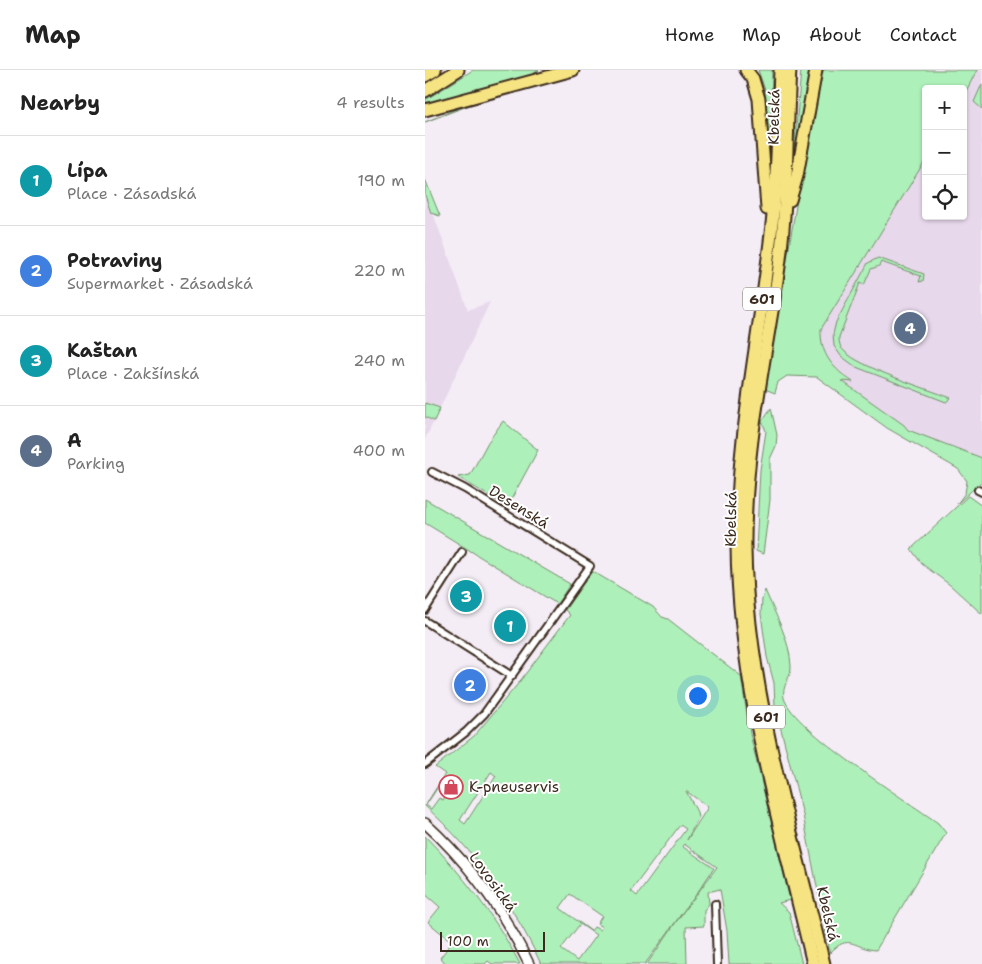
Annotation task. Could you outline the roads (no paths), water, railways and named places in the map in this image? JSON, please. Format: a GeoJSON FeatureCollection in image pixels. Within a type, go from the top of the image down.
{"type":"FeatureCollection","features":[{"type":"Feature","properties":{"kind":"highway"},"geometry":{"type":"LineString","coordinates":[[425,75],[433,70]]}},
{"type":"Feature","properties":{"kind":"highway"},"geometry":{"type":"LineString","coordinates":[[425,91],[458,70]]}},
{"type":"Feature","properties":{"kind":"highway"},"geometry":{"type":"LineString","coordinates":[[425,110],[573,70]]}},
{"type":"Feature","properties":{"kind":"highway"},"geometry":{"type":"LineString","coordinates":[[746,70],[753,79],[759,99],[770,240]]}},
{"type":"Feature","properties":{"kind":"highway","name":"Kbelská"},"geometry":{"type":"LineString","coordinates":[[780,70],[770,240],[739,467],[737,547],[741,628],[755,715],[813,964]]}},
{"type":"Feature","properties":{"kind":"highway","name":"Kbelská"},"geometry":{"type":"LineString","coordinates":[[790,70],[785,216],[748,464],[745,523],[747,586],[754,656],[764,707],[824,964]]}},
{"type":"Feature","properties":{"kind":"highway","name":"601"},"geometry":{"type":"LineString","coordinates":[[788,152],[797,70]]}},
{"type":"Feature","properties":{"kind":"highway"},"geometry":{"type":"LineString","coordinates":[[785,216],[797,176],[816,70]]}},
{"type":"Feature","properties":{"kind":"street","name":"Desenská"},"geometry":{"type":"LineString","coordinates":[[432,472],[465,489],[591,566],[512,676]]}},
{"type":"Feature","properties":{"kind":"street"},"geometry":{"type":"LineString","coordinates":[[425,610],[462,552]]}},
{"type":"Feature","properties":{"kind":"street"},"geometry":{"type":"LineString","coordinates":[[425,620],[512,676],[475,724],[425,764]]}},
{"type":"Feature","properties":{"kind":"street","name":"Lovosická"},"geometry":{"type":"LineString","coordinates":[[425,823],[446,844],[480,884],[518,941],[529,964]]}},
{"type":"Feature","properties":{"kind":"street"},"geometry":{"type":"LineString","coordinates":[[715,904],[717,964]]}},
{"type":"Feature","properties":{"kind":"place","name":"A"},"geometry":{"type":"Point","coordinates":[910,328]}},
{"type":"Feature","properties":{"kind":"place","name":"Kaštan"},"geometry":{"type":"Point","coordinates":[466,596]}},
{"type":"Feature","properties":{"kind":"place","name":"Lípa"},"geometry":{"type":"Point","coordinates":[510,626]}},
{"type":"Feature","properties":{"kind":"place","name":"Potraviny"},"geometry":{"type":"Point","coordinates":[470,685]}},
{"type":"Feature","properties":{"kind":"place","name":"K-pneuservis"},"geometry":{"type":"Point","coordinates":[451,787]}}]}
